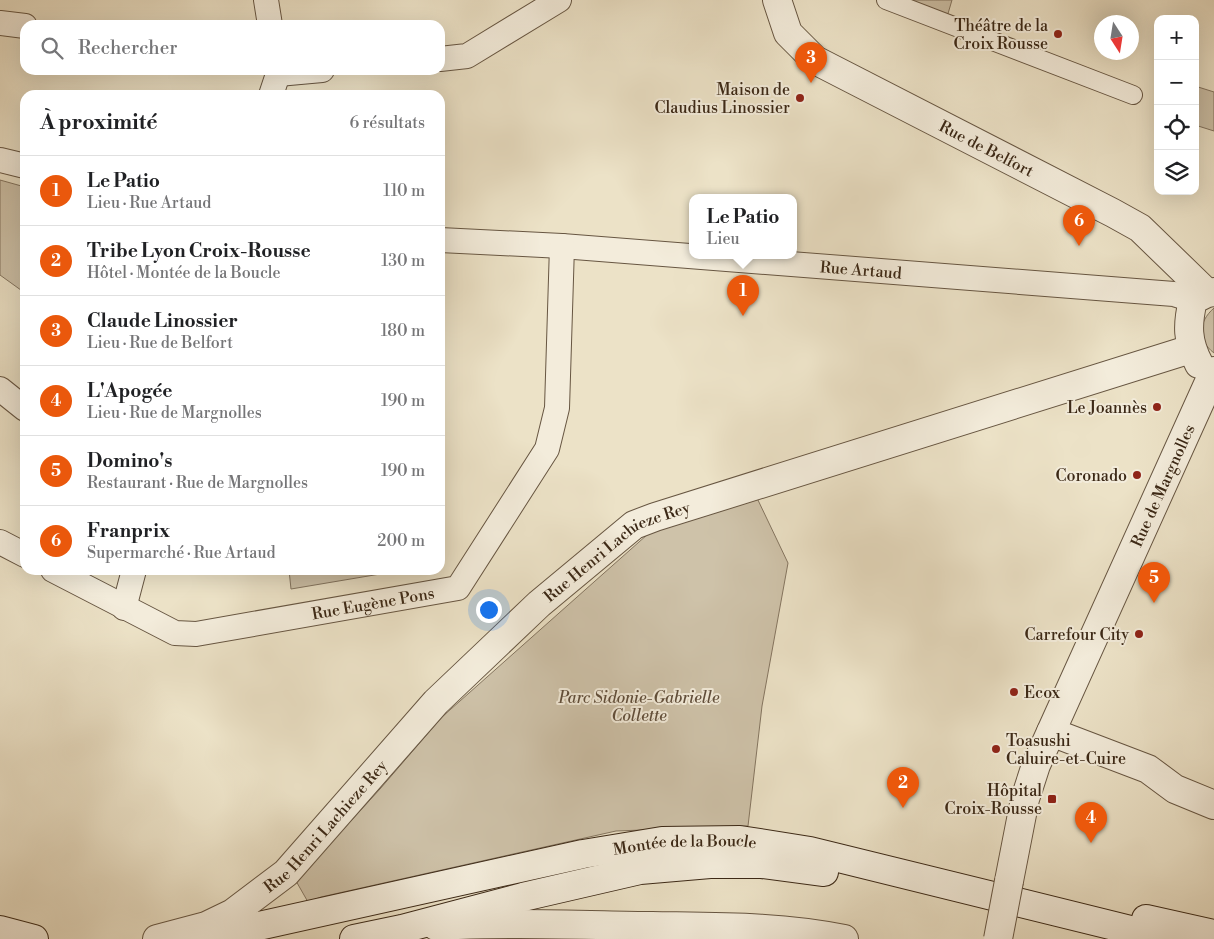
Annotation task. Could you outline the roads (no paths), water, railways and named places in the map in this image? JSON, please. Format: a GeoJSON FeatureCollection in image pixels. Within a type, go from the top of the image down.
{"type":"FeatureCollection","features":[{"type":"Feature","properties":{"kind":"street"},"geometry":{"type":"LineString","coordinates":[[266,0],[269,20]]}},
{"type":"Feature","properties":{"kind":"street"},"geometry":{"type":"LineString","coordinates":[[445,58],[467,56],[559,0]]}},
{"type":"Feature","properties":{"kind":"street","name":"Rue de Belfort"},"geometry":{"type":"LineString","coordinates":[[777,0],[788,33],[815,60],[1140,228],[1205,295]]}},
{"type":"Feature","properties":{"kind":"street"},"geometry":{"type":"LineString","coordinates":[[886,0],[1133,95]]}},
{"type":"Feature","properties":{"kind":"street"},"geometry":{"type":"LineString","coordinates":[[0,23],[20,25]]}},
{"type":"Feature","properties":{"kind":"street"},"geometry":{"type":"LineString","coordinates":[[275,80],[298,75]]}},
{"type":"Feature","properties":{"kind":"street"},"geometry":{"type":"LineString","coordinates":[[0,160],[20,165]]}},
{"type":"Feature","properties":{"kind":"street","name":"Rue Artaud"},"geometry":{"type":"LineString","coordinates":[[445,240],[562,246],[689,256]]}},
{"type":"Feature","properties":{"kind":"street","name":"Rue Eugène Pons"},"geometry":{"type":"LineString","coordinates":[[62,575],[175,633],[196,634],[458,588],[547,449],[557,408],[562,246]]}},
{"type":"Feature","properties":{"kind":"street","name":"Rue Artaud"},"geometry":{"type":"LineString","coordinates":[[729,259],[1205,295]]}},
{"type":"Feature","properties":{"kind":"street"},"geometry":{"type":"LineString","coordinates":[[1205,295],[1188,318],[1191,349],[1200,366],[1214,370]]}},
{"type":"Feature","properties":{"kind":"street","name":"Rue Henri Lachieze Rey"},"geometry":{"type":"LineString","coordinates":[[157,939],[206,926],[233,913],[286,873],[436,702],[539,604],[634,525],[1191,349]]}},
{"type":"Feature","properties":{"kind":"street","name":"Rue de Margnolles"},"geometry":{"type":"LineString","coordinates":[[998,939],[1025,799],[1036,765],[1214,370]]}},
{"type":"Feature","properties":{"kind":"street"},"geometry":{"type":"LineString","coordinates":[[0,389],[20,405]]}},
{"type":"Feature","properties":{"kind":"street"},"geometry":{"type":"LineString","coordinates":[[0,542],[20,552]]}},
{"type":"Feature","properties":{"kind":"street"},"geometry":{"type":"LineString","coordinates":[[124,608],[133,575]]}},
{"type":"Feature","properties":{"kind":"street"},"geometry":{"type":"LineString","coordinates":[[1051,732],[1148,769],[1174,788],[1214,805]]}},
{"type":"Feature","properties":{"kind":"street","name":"Montée de la Boucle"},"geometry":{"type":"LineString","coordinates":[[200,939],[583,854],[662,841],[740,840],[810,851],[1167,939]]}},
{"type":"Feature","properties":{"kind":"street","name":"Montée de la Boucle"},"geometry":{"type":"LineString","coordinates":[[354,939],[402,929],[523,897],[640,870],[710,864],[762,864],[817,871],[958,902],[1108,939]]}},
{"type":"Feature","properties":{"kind":"street"},"geometry":{"type":"LineString","coordinates":[[957,888],[1032,893],[1214,934]]}},
{"type":"Feature","properties":{"kind":"street"},"geometry":{"type":"LineString","coordinates":[[402,929],[504,923],[748,927],[814,933],[844,939]]}},
{"type":"Feature","properties":{"kind":"street"},"geometry":{"type":"LineString","coordinates":[[0,930],[34,939]]}},
{"type":"Feature","properties":{"kind":"place","name":"Théâtre de la Croix Rousse"},"geometry":{"type":"Point","coordinates":[1058,34]}},
{"type":"Feature","properties":{"kind":"place","name":"Claude Linossier"},"geometry":{"type":"Point","coordinates":[811,83]}},
{"type":"Feature","properties":{"kind":"place","name":"Maison de Claudius Linossier"},"geometry":{"type":"Point","coordinates":[800,98]}},
{"type":"Feature","properties":{"kind":"place","name":"Franprix"},"geometry":{"type":"Point","coordinates":[1079,246]}},
{"type":"Feature","properties":{"kind":"place","name":"Le Patio"},"geometry":{"type":"Point","coordinates":[743,316]}},
{"type":"Feature","properties":{"kind":"place","name":"Le Joannès"},"geometry":{"type":"Point","coordinates":[1157,407]}},
{"type":"Feature","properties":{"kind":"place","name":"Coronado"},"geometry":{"type":"Point","coordinates":[1137,475]}},
{"type":"Feature","properties":{"kind":"place","name":"Domino's"},"geometry":{"type":"Point","coordinates":[1154,603]}},
{"type":"Feature","properties":{"kind":"place","name":"Carrefour City"},"geometry":{"type":"Point","coordinates":[1139,634]}},
{"type":"Feature","properties":{"kind":"place","name":"Ecox"},"geometry":{"type":"Point","coordinates":[1014,692]}},
{"type":"Feature","properties":{"kind":"place","name":"Toasushi Caluire-et-Cuire"},"geometry":{"type":"Point","coordinates":[996,749]}},
{"type":"Feature","properties":{"kind":"place","name":"Hôpital Croix-Rousse"},"geometry":{"type":"Point","coordinates":[1052,799]}},
{"type":"Feature","properties":{"kind":"place","name":"Tribe Lyon Croix-Rousse"},"geometry":{"type":"Point","coordinates":[903,808]}},
{"type":"Feature","properties":{"kind":"place","name":"L'Apogée"},"geometry":{"type":"Point","coordinates":[1091,843]}},
{"type":"Feature","properties":{"kind":"park label","name":"Parc Sidonie-Gabrielle Collette"},"geometry":{"type":"Point","coordinates":[639,706]}}]}
